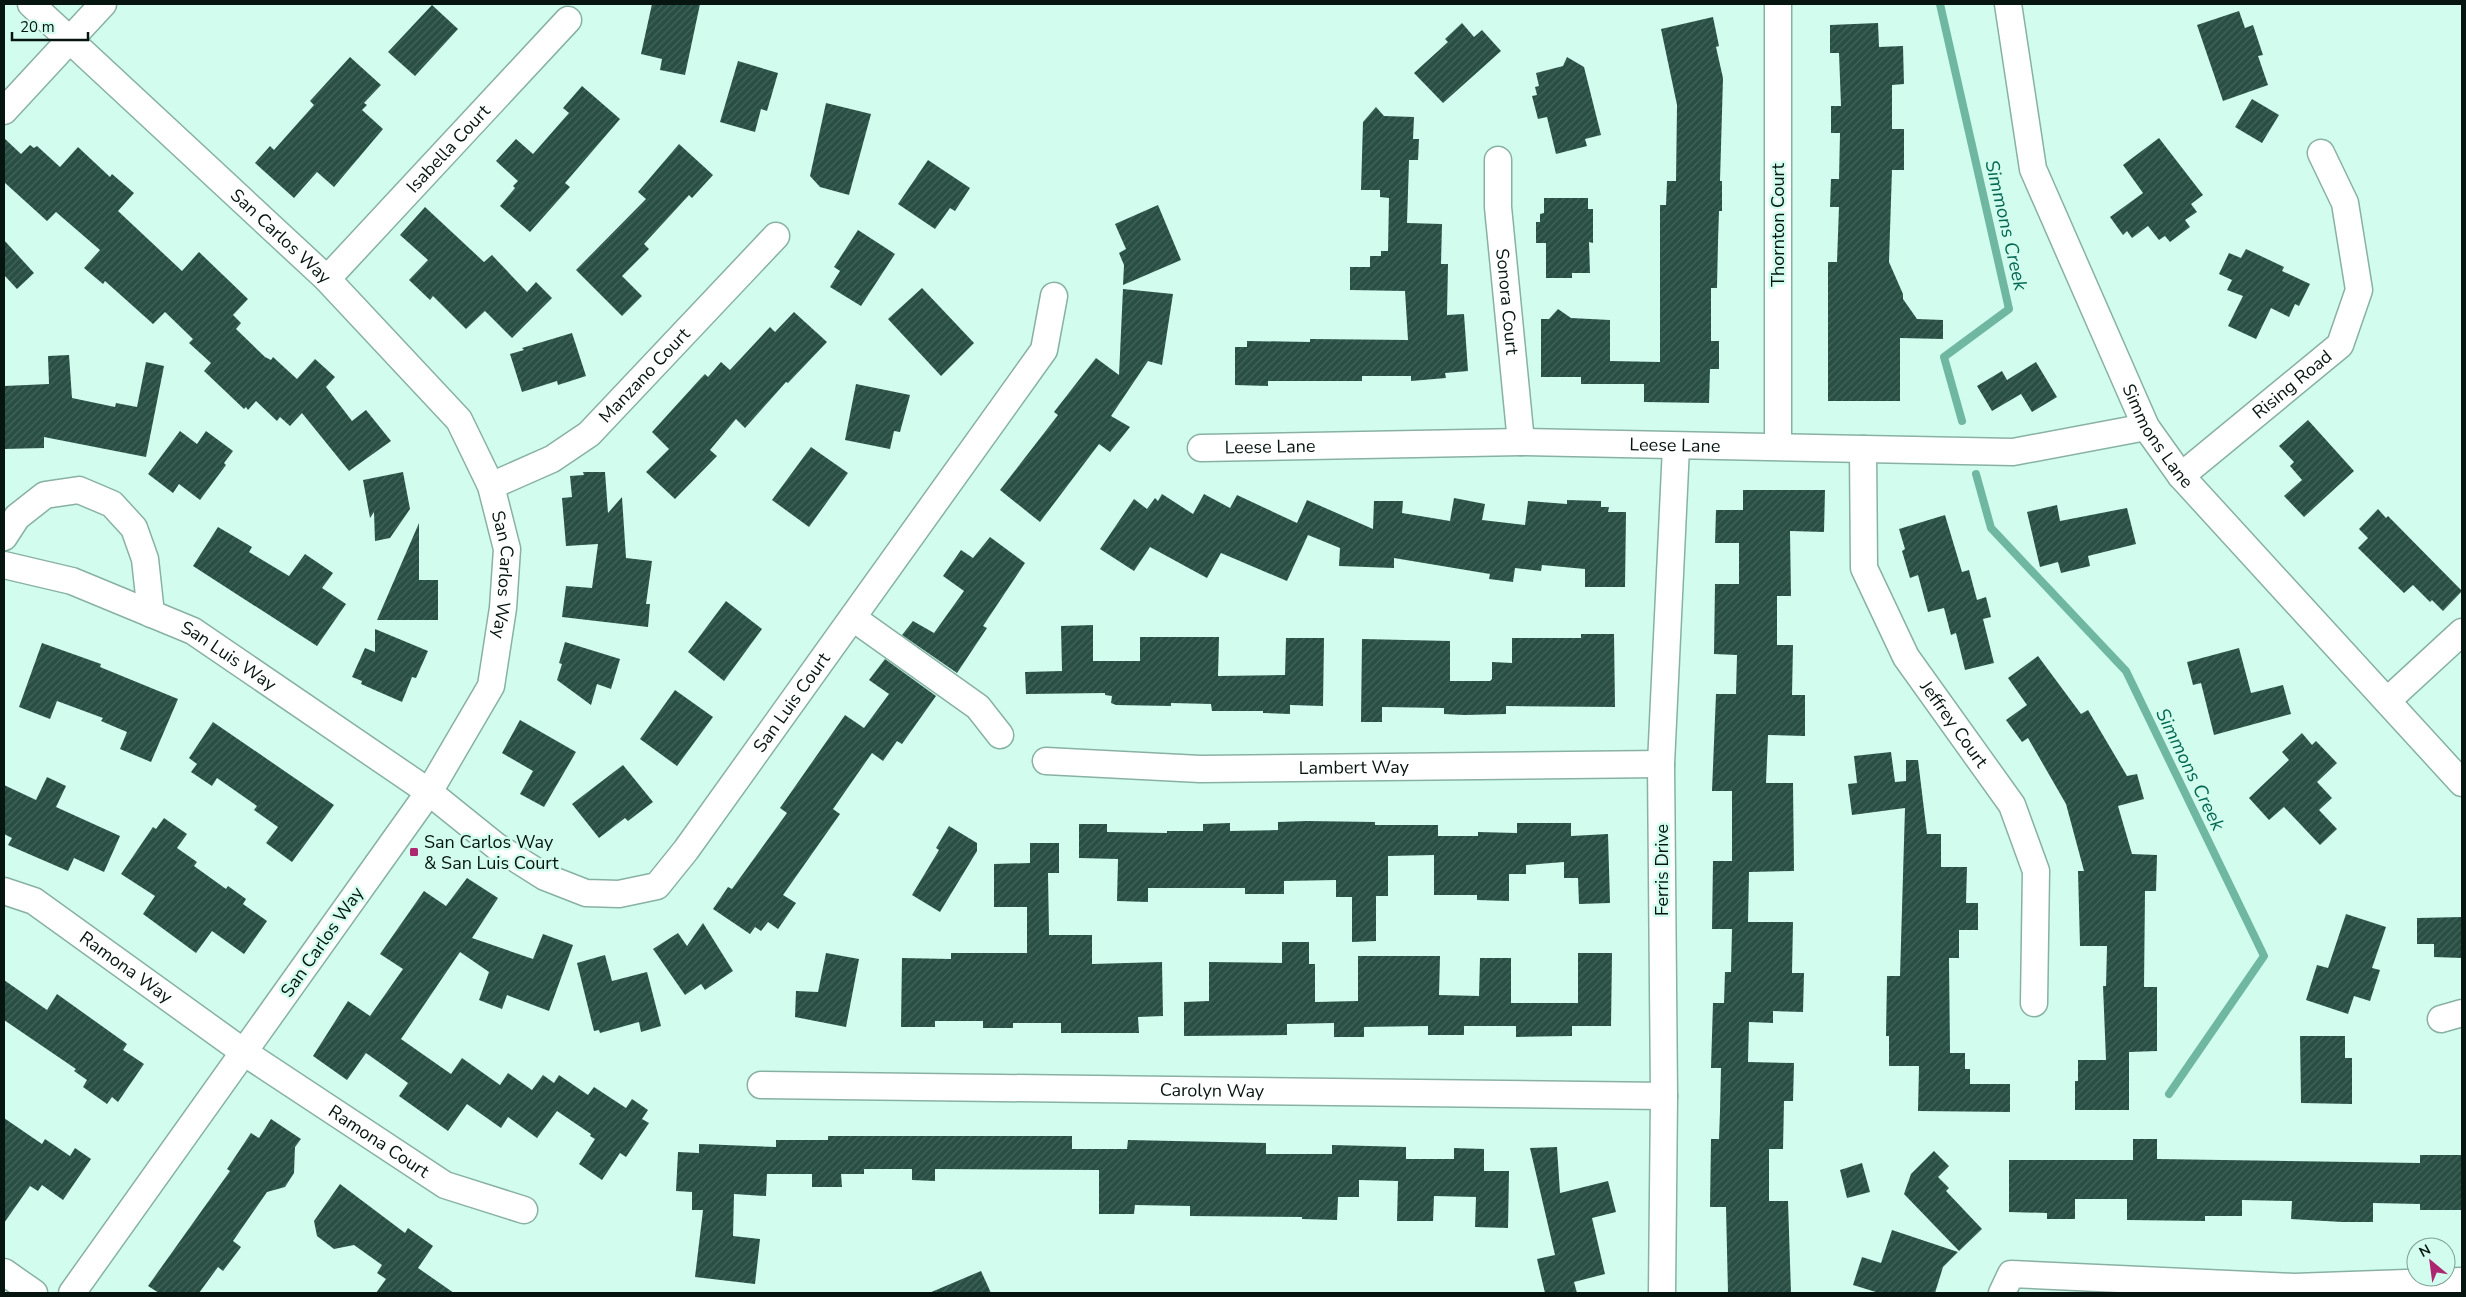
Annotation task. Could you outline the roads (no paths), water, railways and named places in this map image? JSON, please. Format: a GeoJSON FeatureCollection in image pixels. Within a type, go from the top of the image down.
{"type":"FeatureCollection","features":[{"type":"Feature","properties":{"kind":"street","name":"San Carlos Way"},"geometry":{"type":"LineString","coordinates":[[31,4],[327,279],[459,420],[491,486],[507,549],[503,608],[491,686],[429,792],[331,928],[245,1053],[72,1293]]}},
{"type":"Feature","properties":{"kind":"street"},"geometry":{"type":"LineString","coordinates":[[4,111],[104,4]]}},
{"type":"Feature","properties":{"kind":"street","name":"Thornton Court"},"geometry":{"type":"LineString","coordinates":[[1778,4],[1778,446]]}},
{"type":"Feature","properties":{"kind":"street","name":"Simmons Lane"},"geometry":{"type":"LineString","coordinates":[[2008,4],[2033,170],[2146,427],[2181,476],[2462,783]]}},
{"type":"Feature","properties":{"kind":"street","name":"Isabella Court"},"geometry":{"type":"LineString","coordinates":[[327,279],[568,20]]}},
{"type":"Feature","properties":{"kind":"street","name":"Rising Road"},"geometry":{"type":"LineString","coordinates":[[2181,476],[2340,345],[2359,290],[2345,202],[2321,153]]}},
{"type":"Feature","properties":{"kind":"street","name":"Sonora Court"},"geometry":{"type":"LineString","coordinates":[[1498,160],[1499,217],[1521,442]]}},
{"type":"Feature","properties":{"kind":"street","name":"Manzano Court"},"geometry":{"type":"LineString","coordinates":[[491,486],[552,459],[589,434],[776,236]]}},
{"type":"Feature","properties":{"kind":"street","name":"San Luis Court"},"geometry":{"type":"LineString","coordinates":[[429,792],[496,846],[545,877],[586,893],[619,894],[657,886],[686,850],[1044,350],[1054,296]]}},
{"type":"Feature","properties":{"kind":"street","name":"Leese Lane"},"geometry":{"type":"LineString","coordinates":[[1201,448],[1521,442],[1676,447],[1778,446],[2013,452],[2146,427]]}},
{"type":"Feature","properties":{"kind":"street","name":"Ferris Drive"},"geometry":{"type":"LineString","coordinates":[[1662,1293],[1664,1096],[1661,764],[1676,447]]}},
{"type":"Feature","properties":{"kind":"street","name":"Jeffrey Court"},"geometry":{"type":"LineString","coordinates":[[1863,449],[1864,568],[1906,656],[2012,805],[2036,870],[2034,1002]]}},
{"type":"Feature","properties":{"kind":"street"},"geometry":{"type":"LineString","coordinates":[[4,537],[17,517],[45,495],[79,490],[112,504],[134,528],[145,558],[151,614]]}},
{"type":"Feature","properties":{"kind":"street","name":"San Luis Way"},"geometry":{"type":"LineString","coordinates":[[4,564],[72,582],[193,631],[429,792]]}},
{"type":"Feature","properties":{"kind":"street"},"geometry":{"type":"LineString","coordinates":[[852,618],[978,707],[1000,735]]}},
{"type":"Feature","properties":{"kind":"street"},"geometry":{"type":"LineString","coordinates":[[2387,701],[2462,632]]}},
{"type":"Feature","properties":{"kind":"street","name":"Lambert Way"},"geometry":{"type":"LineString","coordinates":[[1046,761],[1200,770],[1661,764]]}},
{"type":"Feature","properties":{"kind":"street","name":"Ramona Way"},"geometry":{"type":"LineString","coordinates":[[4,891],[34,901],[245,1053]]}},
{"type":"Feature","properties":{"kind":"street","name":"Ramona Court"},"geometry":{"type":"LineString","coordinates":[[245,1053],[445,1185],[524,1210]]}},
{"type":"Feature","properties":{"kind":"street","name":"Carolyn Way"},"geometry":{"type":"LineString","coordinates":[[761,1085],[1664,1096]]}},
{"type":"Feature","properties":{"kind":"street"},"geometry":{"type":"LineString","coordinates":[[4,1272],[34,1293]]}},
{"type":"Feature","properties":{"kind":"street"},"geometry":{"type":"LineString","coordinates":[[2002,1293],[2011,1274],[2294,1290],[2462,1281]]}},
{"type":"Feature","properties":{"kind":"waterway","name":"Simmons Creek"},"geometry":{"type":"LineString","coordinates":[[1940,4],[2009,309],[1944,357],[1962,421]]}},
{"type":"Feature","properties":{"kind":"waterway","name":"Simmons Creek"},"geometry":{"type":"LineString","coordinates":[[1976,474],[1991,528],[2126,671],[2264,956],[2169,1094]]}},
{"type":"Feature","properties":{"kind":"place","name":"San Carlos Way & San Luis Court"},"geometry":{"type":"Point","coordinates":[414,852]}}]}
